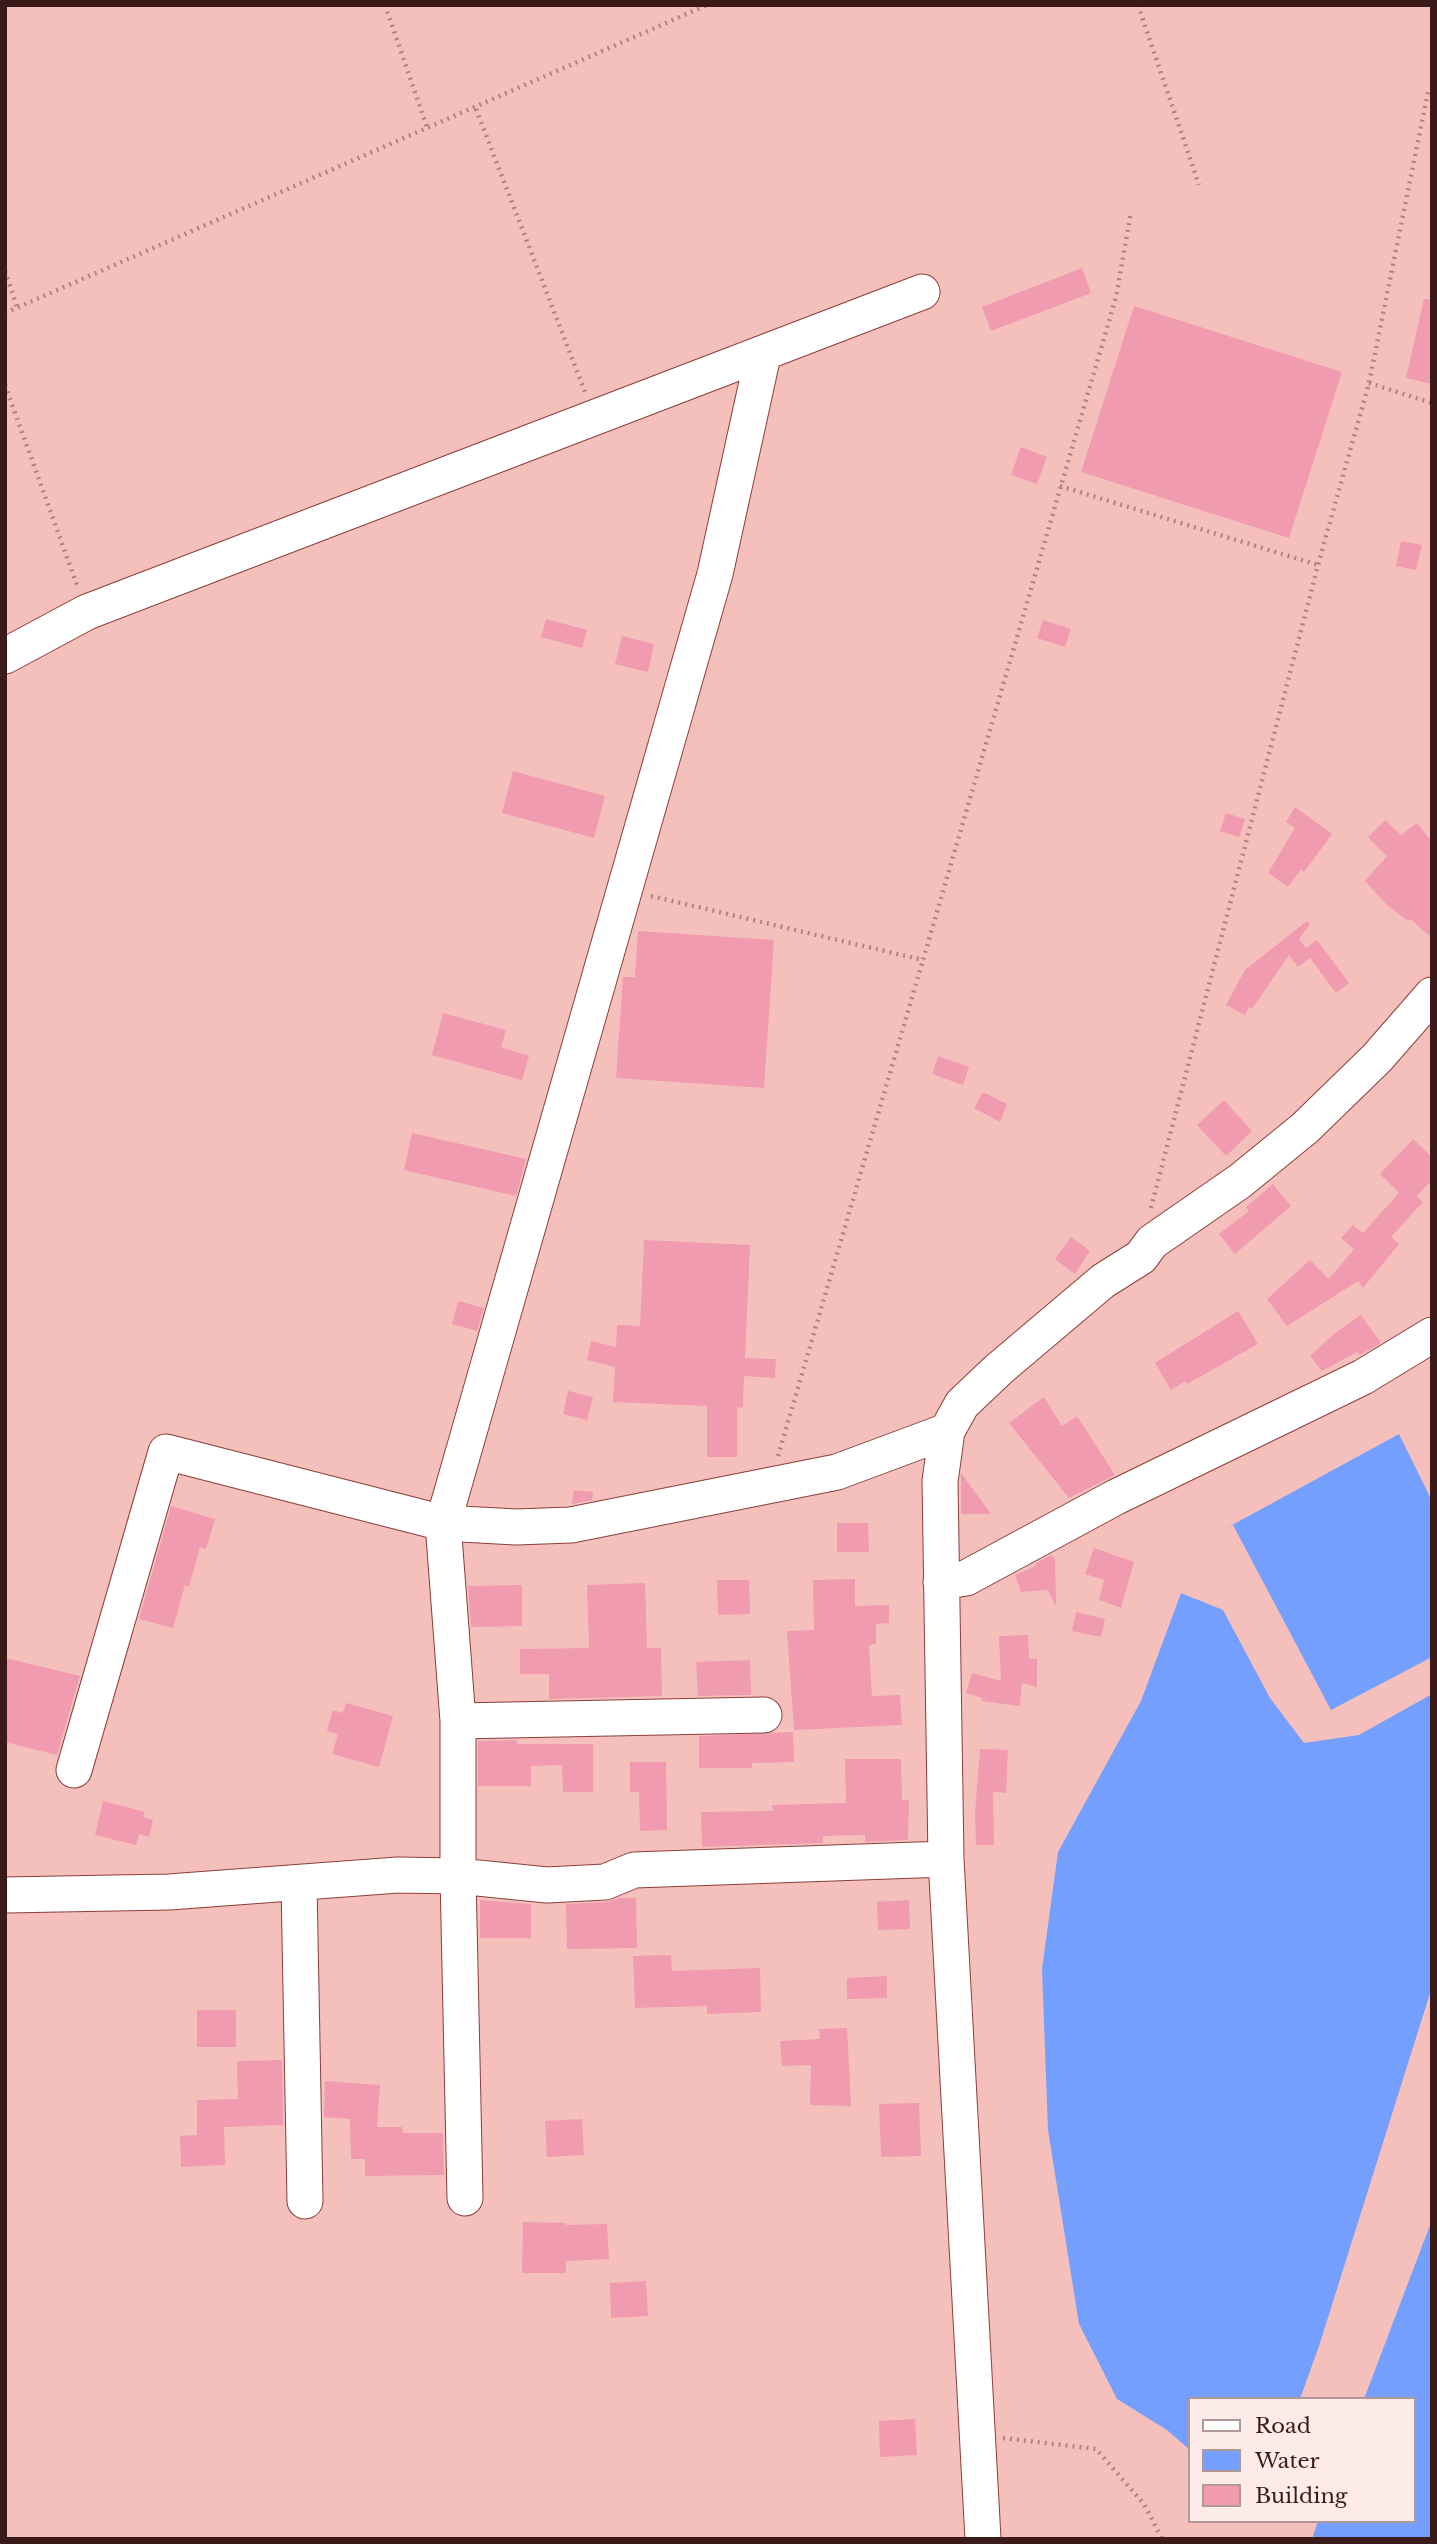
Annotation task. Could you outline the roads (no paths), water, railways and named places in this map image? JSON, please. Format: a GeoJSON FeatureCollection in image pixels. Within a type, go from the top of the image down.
{"type":"FeatureCollection","features":[{"type":"Feature","properties":{"kind":"street"},"geometry":{"type":"LineString","coordinates":[[5,656],[87,612],[417,488],[594,416],[763,355],[922,292]]}},
{"type":"Feature","properties":{"kind":"street"},"geometry":{"type":"LineString","coordinates":[[465,2198],[458,1876],[458,1721],[443,1523],[626,890],[629,863],[715,574],[763,355]]}},
{"type":"Feature","properties":{"kind":"street"},"geometry":{"type":"LineString","coordinates":[[984,2539],[946,1859],[941,1461],[947,1431],[962,1404],[976,1390],[1104,1281],[1141,1257],[1152,1242],[1240,1181],[1305,1128],[1377,1059],[1432,995]]}},
{"type":"Feature","properties":{"kind":"street"},"geometry":{"type":"LineString","coordinates":[[941,1582],[966,1578],[1123,1510],[1363,1377],[1432,1335]]}},
{"type":"Feature","properties":{"kind":"street"},"geometry":{"type":"LineString","coordinates":[[74,1770],[166,1452],[443,1523],[516,1527],[571,1525],[837,1472],[947,1431]]}},
{"type":"Feature","properties":{"kind":"street"},"geometry":{"type":"LineString","coordinates":[[458,1721],[764,1715]]}},
{"type":"Feature","properties":{"kind":"street"},"geometry":{"type":"LineString","coordinates":[[5,1895],[169,1892],[398,1875],[458,1876],[547,1885],[605,1882],[634,1870],[946,1859]]}},
{"type":"Feature","properties":{"kind":"street"},"geometry":{"type":"LineString","coordinates":[[299,1884],[305,2201]]}},
{"type":"Feature","properties":{"kind":"water"},"geometry":{"type":"Polygon","coordinates":[[[1399,1434],[1432,1501],[1432,1657],[1331,1710],[1233,1525],[1223,1530],[1399,1434]]]}},
{"type":"Feature","properties":{"kind":"water"},"geometry":{"type":"Polygon","coordinates":[[[1181,1593],[1223,1610],[1270,1698],[1304,1743],[1359,1735],[1432,1694],[1432,1987],[1320,2343],[1301,2397],[1188,2397],[1188,2448],[1167,2430],[1117,2399],[1079,2324],[1048,2130],[1042,1969],[1058,1852],[1141,1701],[1181,1593]]]}},
{"type":"Feature","properties":{"kind":"water"},"geometry":{"type":"Polygon","coordinates":[[[1432,2220],[1432,2539],[1312,2539],[1317,2523],[1416,2523],[1416,2397],[1365,2397],[1432,2220]]]}}]}
